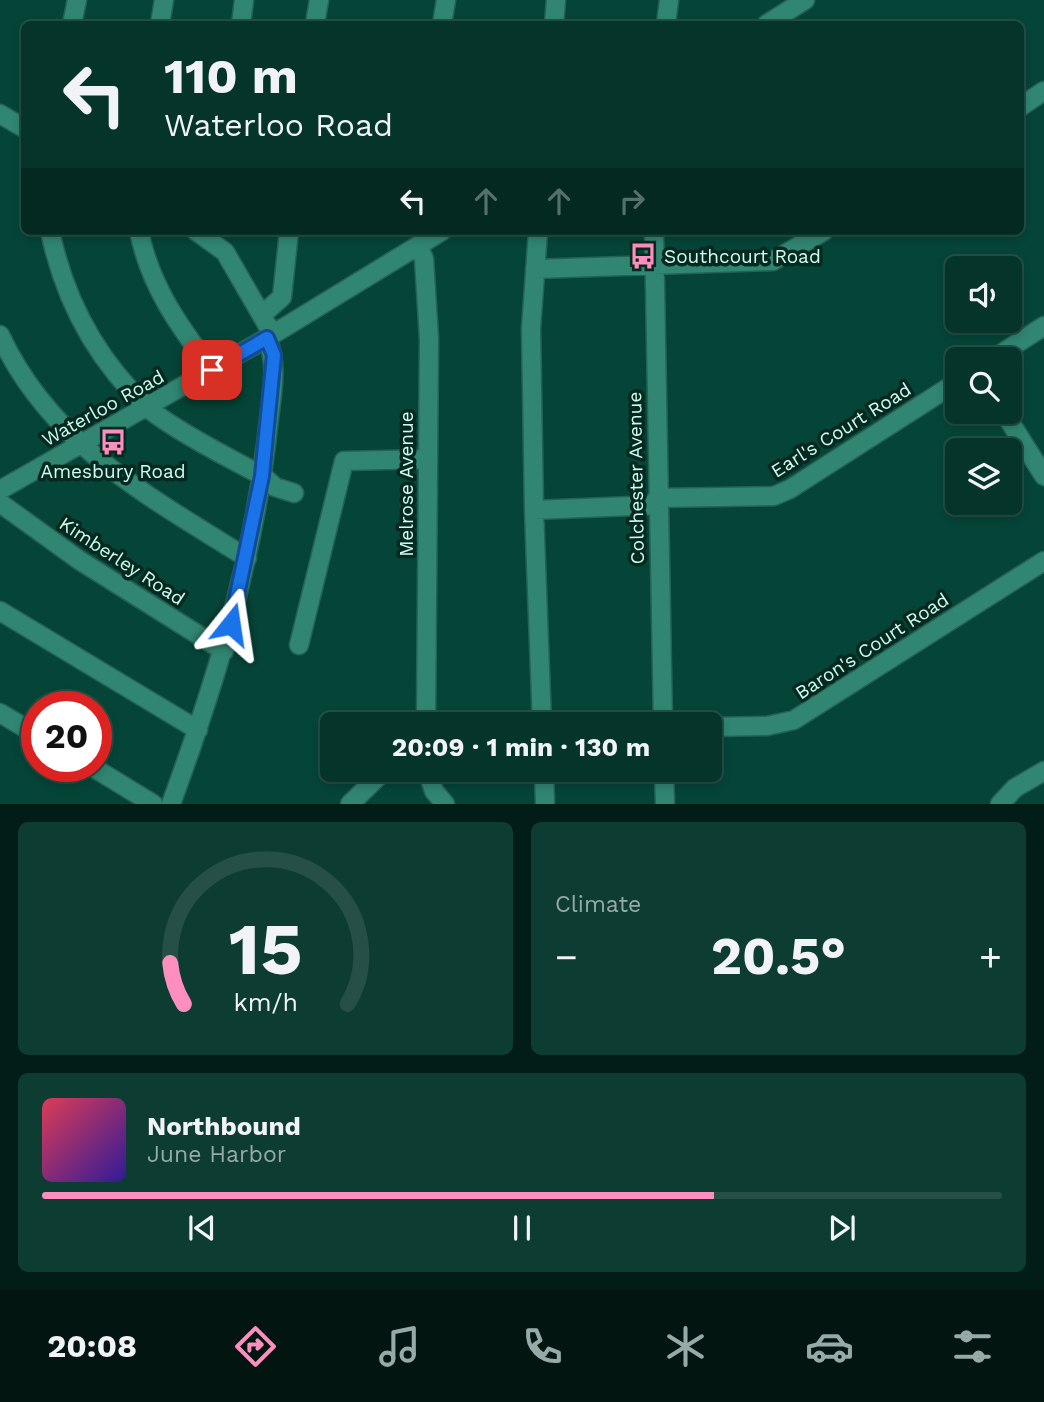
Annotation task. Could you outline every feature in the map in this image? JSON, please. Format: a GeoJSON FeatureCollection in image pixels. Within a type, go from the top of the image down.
{"type":"FeatureCollection","features":[{"type":"Feature","properties":{"kind":"street"},"geometry":{"type":"LineString","coordinates":[[73,21],[77,0]]}},
{"type":"Feature","properties":{"kind":"street"},"geometry":{"type":"LineString","coordinates":[[160,21],[164,0]]}},
{"type":"Feature","properties":{"kind":"street"},"geometry":{"type":"LineString","coordinates":[[241,21],[244,0]]}},
{"type":"Feature","properties":{"kind":"street"},"geometry":{"type":"LineString","coordinates":[[316,21],[319,0]]}},
{"type":"Feature","properties":{"kind":"street"},"geometry":{"type":"LineString","coordinates":[[442,21],[446,0]]}},
{"type":"Feature","properties":{"kind":"street"},"geometry":{"type":"LineString","coordinates":[[554,21],[556,0]]}},
{"type":"Feature","properties":{"kind":"street"},"geometry":{"type":"LineString","coordinates":[[666,21],[669,0]]}},
{"type":"Feature","properties":{"kind":"street"},"geometry":{"type":"LineString","coordinates":[[772,21],[805,0]]}},
{"type":"Feature","properties":{"kind":"street"},"geometry":{"type":"LineString","coordinates":[[1024,104],[1044,91]]}},
{"type":"Feature","properties":{"kind":"street"},"geometry":{"type":"LineString","coordinates":[[0,114],[21,126]]}},
{"type":"Feature","properties":{"kind":"street"},"geometry":{"type":"LineString","coordinates":[[51,235],[67,294],[82,324],[100,352],[148,407],[262,476],[275,487],[294,493]]}},
{"type":"Feature","properties":{"kind":"street"},"geometry":{"type":"LineString","coordinates":[[140,235],[148,268],[166,307],[212,370]]}},
{"type":"Feature","properties":{"kind":"street"},"geometry":{"type":"LineString","coordinates":[[171,803],[224,650],[247,558],[262,476],[274,355],[262,315],[225,252],[205,235]]}},
{"type":"Feature","properties":{"kind":"street"},"geometry":{"type":"LineString","coordinates":[[262,315],[282,297],[289,235]]}},
{"type":"Feature","properties":{"kind":"street","name":"Waterloo Road"},"geometry":{"type":"LineString","coordinates":[[0,490],[270,337],[434,235]]}},
{"type":"Feature","properties":{"kind":"street"},"geometry":{"type":"LineString","coordinates":[[538,235],[531,329],[542,712]]}},
{"type":"Feature","properties":{"kind":"street","name":"Colchester Avenue"},"geometry":{"type":"LineString","coordinates":[[654,235],[663,712]]}},
{"type":"Feature","properties":{"kind":"street"},"geometry":{"type":"LineString","coordinates":[[535,269],[773,261],[817,235]]}},
{"type":"Feature","properties":{"kind":"street","name":"Melrose Avenue"},"geometry":{"type":"LineString","coordinates":[[418,246],[424,259],[428,304],[426,712]]}},
{"type":"Feature","properties":{"kind":"street"},"geometry":{"type":"LineString","coordinates":[[1012,347],[1044,326]]}},
{"type":"Feature","properties":{"kind":"street"},"geometry":{"type":"LineString","coordinates":[[0,335],[41,400],[96,460],[247,558]]}},
{"type":"Feature","properties":{"kind":"street","name":"Earl's Court Road"},"geometry":{"type":"LineString","coordinates":[[534,510],[774,496],[790,489],[945,390]]}},
{"type":"Feature","properties":{"kind":"street"},"geometry":{"type":"LineString","coordinates":[[1011,424],[1044,476]]}},
{"type":"Feature","properties":{"kind":"street"},"geometry":{"type":"LineString","coordinates":[[299,645],[344,461],[428,459]]}},
{"type":"Feature","properties":{"kind":"street","name":"Kimberley Road"},"geometry":{"type":"LineString","coordinates":[[0,503],[97,571],[224,650]]}},
{"type":"Feature","properties":{"kind":"street","name":"Baron's Court Road"},"geometry":{"type":"LineString","coordinates":[[722,727],[767,726],[794,720],[1044,561]]}},
{"type":"Feature","properties":{"kind":"street"},"geometry":{"type":"LineString","coordinates":[[0,611],[198,730]]}},
{"type":"Feature","properties":{"kind":"street"},"geometry":{"type":"LineString","coordinates":[[0,713],[21,725]]}},
{"type":"Feature","properties":{"kind":"street"},"geometry":{"type":"LineString","coordinates":[[1000,803],[1015,788],[1044,771]]}},
{"type":"Feature","properties":{"kind":"street"},"geometry":{"type":"LineString","coordinates":[[112,779],[153,803]]}},
{"type":"Feature","properties":{"kind":"street"},"geometry":{"type":"LineString","coordinates":[[350,803],[373,782]]}},
{"type":"Feature","properties":{"kind":"street"},"geometry":{"type":"LineString","coordinates":[[431,782],[434,791],[445,803]]}},
{"type":"Feature","properties":{"kind":"street"},"geometry":{"type":"LineString","coordinates":[[544,782],[545,803]]}},
{"type":"Feature","properties":{"kind":"street"},"geometry":{"type":"LineString","coordinates":[[664,782],[665,803]]}},
{"type":"Feature","properties":{"kind":"place","name":"Southcourt Road"},"geometry":{"type":"Point","coordinates":[643,256]}},
{"type":"Feature","properties":{"kind":"place","name":"Amesbury Road"},"geometry":{"type":"Point","coordinates":[113,442]}},
{"type":"Feature","properties":{"kind":"route"},"geometry":{"type":"LineString","coordinates":[[212,370],[267,338],[274,355],[262,476],[239,597],[231,624]]}}]}
